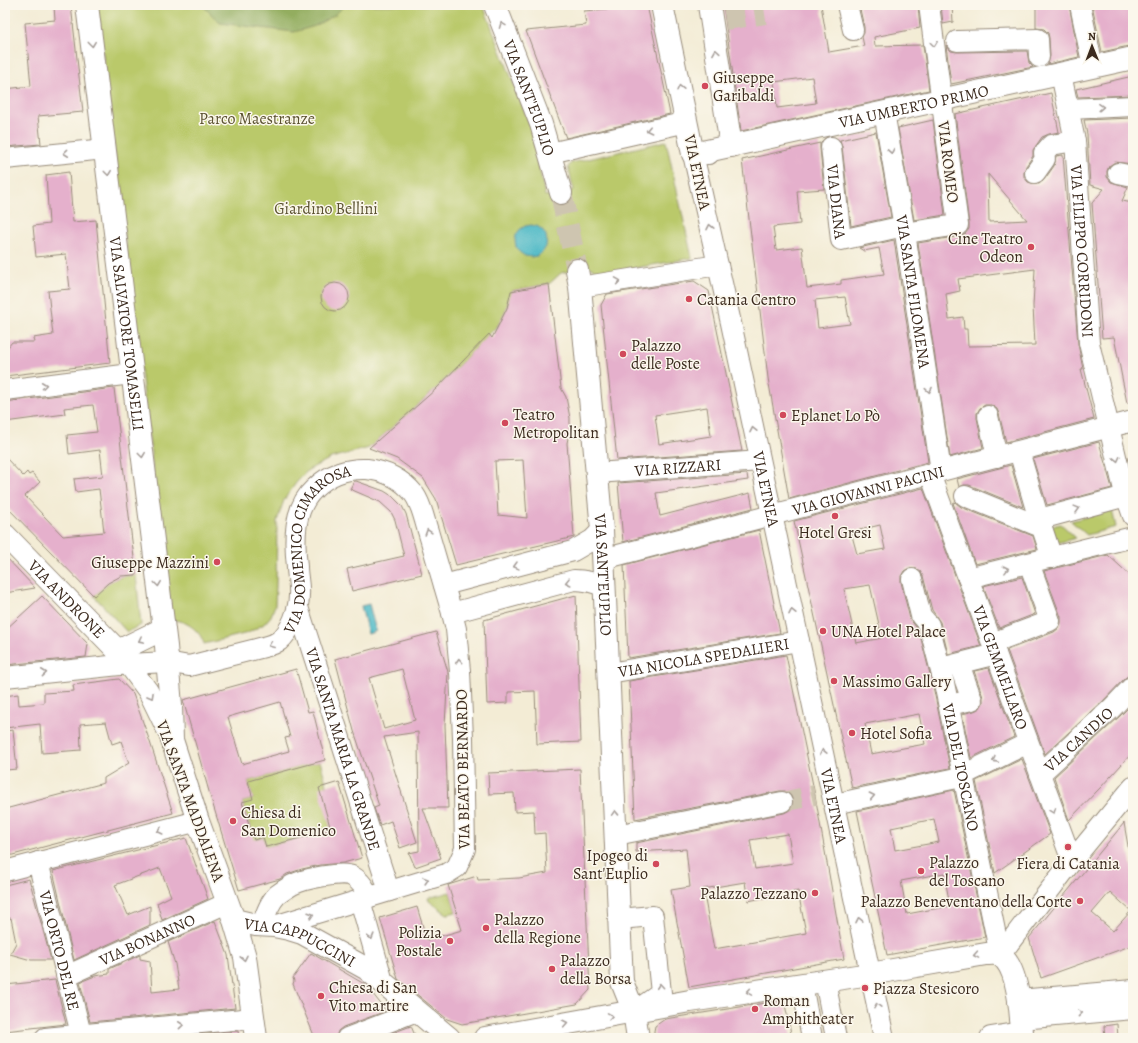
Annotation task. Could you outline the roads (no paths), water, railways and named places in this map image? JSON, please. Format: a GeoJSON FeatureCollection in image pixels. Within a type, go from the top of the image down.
{"type":"FeatureCollection","features":[{"type":"Feature","properties":{"kind":"main road","name":"VIA SALVATORE TOMASELLI"},"geometry":{"type":"LineString","coordinates":[[87,5],[168,670],[172,740]]}},
{"type":"Feature","properties":{"kind":"main road","name":"VIA SANT'EUPLIO"},"geometry":{"type":"LineString","coordinates":[[495,5],[541,124],[561,193]]}},
{"type":"Feature","properties":{"kind":"main road","name":"VIA ETNEA"},"geometry":{"type":"LineString","coordinates":[[662,5],[693,154]]}},
{"type":"Feature","properties":{"kind":"main road"},"geometry":{"type":"LineString","coordinates":[[709,5],[730,146]]}},
{"type":"Feature","properties":{"kind":"main road","name":"VIA UMBERTO PRIMO"},"geometry":{"type":"LineString","coordinates":[[693,154],[884,116],[1062,78],[1093,67],[1133,58]]}},
{"type":"Feature","properties":{"kind":"main road","name":"VIA SANT'EUPLIO"},"geometry":{"type":"LineString","coordinates":[[578,279],[602,530],[622,982],[634,1012]]}},
{"type":"Feature","properties":{"kind":"main road","name":"VIA ANDRONE"},"geometry":{"type":"LineString","coordinates":[[10,546],[123,658]]}},
{"type":"Feature","properties":{"kind":"main road"},"geometry":{"type":"LineString","coordinates":[[123,658],[163,629]]}},
{"type":"Feature","properties":{"kind":"main road","name":"VIA SANTA MADDALENA"},"geometry":{"type":"LineString","coordinates":[[172,740],[245,957],[248,1025]]}},
{"type":"Feature","properties":{"kind":"main road","name":"VIA CAPPUCCINI"},"geometry":{"type":"LineString","coordinates":[[229,907],[256,926],[268,926],[302,933],[367,969],[383,982]]}},
{"type":"Feature","properties":{"kind":"main road"},"geometry":{"type":"LineString","coordinates":[[492,1037],[690,1001],[870,974],[986,954],[998,946],[1013,974],[1020,1017]]}},
{"type":"Feature","properties":{"kind":"main road"},"geometry":{"type":"LineString","coordinates":[[383,982],[449,1038]]}},
{"type":"Feature","properties":{"kind":"main road"},"geometry":{"type":"LineString","coordinates":[[991,1038],[1020,1017],[1133,991]]}},
{"type":"Feature","properties":{"kind":"main road"},"geometry":{"type":"LineString","coordinates":[[1020,1017],[1133,1008]]}},
{"type":"Feature","properties":{"kind":"main road"},"geometry":{"type":"LineString","coordinates":[[634,1012],[638,1038]]}},
{"type":"Feature","properties":{"kind":"street"},"geometry":{"type":"LineString","coordinates":[[847,5],[853,30]]}},
{"type":"Feature","properties":{"kind":"street","name":"VIA ROMEO"},"geometry":{"type":"LineString","coordinates":[[905,230],[958,225],[929,5]]}},
{"type":"Feature","properties":{"kind":"street"},"geometry":{"type":"LineString","coordinates":[[1080,5],[1093,67]]}},
{"type":"Feature","properties":{"kind":"street"},"geometry":{"type":"LineString","coordinates":[[957,41],[1038,39],[1039,57]]}},
{"type":"Feature","properties":{"kind":"street"},"geometry":{"type":"LineString","coordinates":[[1062,78],[1133,66]]}},
{"type":"Feature","properties":{"kind":"street","name":"VIA FILIPPO CORRIDONI"},"geometry":{"type":"LineString","coordinates":[[1062,78],[1075,141],[1089,342],[1125,493],[1133,516]]}},
{"type":"Feature","properties":{"kind":"street"},"geometry":{"type":"LineString","coordinates":[[1069,109],[1133,106]]}},
{"type":"Feature","properties":{"kind":"street"},"geometry":{"type":"LineString","coordinates":[[693,154],[732,154],[884,116]]}},
{"type":"Feature","properties":{"kind":"street","name":"VIA SANTA FILOMENA"},"geometry":{"type":"LineString","coordinates":[[884,116],[905,230],[936,473]]}},
{"type":"Feature","properties":{"kind":"street"},"geometry":{"type":"LineString","coordinates":[[550,153],[687,122]]}},
{"type":"Feature","properties":{"kind":"street"},"geometry":{"type":"LineString","coordinates":[[1034,173],[1045,159],[1044,153],[1051,145],[1075,141]]}},
{"type":"Feature","properties":{"kind":"street","name":"VIA DIANA"},"geometry":{"type":"LineString","coordinates":[[831,147],[841,240],[905,230]]}},
{"type":"Feature","properties":{"kind":"street"},"geometry":{"type":"LineString","coordinates":[[5,159],[105,149]]}},
{"type":"Feature","properties":{"kind":"street","name":"VIA ETNEA"},"geometry":{"type":"LineString","coordinates":[[693,154],[799,641],[827,797],[884,1038]]}},
{"type":"Feature","properties":{"kind":"street"},"geometry":{"type":"LineString","coordinates":[[578,279],[718,265]]}},
{"type":"Feature","properties":{"kind":"street"},"geometry":{"type":"LineString","coordinates":[[5,390],[132,374]]}},
{"type":"Feature","properties":{"kind":"street"},"geometry":{"type":"LineString","coordinates":[[988,416],[997,457]]}},
{"type":"Feature","properties":{"kind":"street","name":"VIA GIOVANNI PACINI"},"geometry":{"type":"LineString","coordinates":[[603,559],[1133,421]]}},
{"type":"Feature","properties":{"kind":"street"},"geometry":{"type":"LineString","coordinates":[[912,579],[920,616],[929,625],[950,666],[994,649],[1050,621],[1039,521],[1020,451]]}},
{"type":"Feature","properties":{"kind":"street","name":"VIA RIZZARI"},"geometry":{"type":"LineString","coordinates":[[596,473],[760,461]]}},
{"type":"Feature","properties":{"kind":"street","name":"VIA DOMENICO CIMAROSA"},"geometry":{"type":"LineString","coordinates":[[5,677],[123,658],[168,670],[268,646],[279,641],[286,634],[298,607],[299,595],[295,534],[300,510],[305,499],[323,480],[346,471],[359,469],[377,470],[394,477],[415,495],[420,505],[454,620]]}},
{"type":"Feature","properties":{"kind":"street","name":"VIA GEMMELLARO"},"geometry":{"type":"LineString","coordinates":[[936,473],[939,501],[1072,861]]}},
{"type":"Feature","properties":{"kind":"street"},"geometry":{"type":"LineString","coordinates":[[939,501],[962,496],[1039,521],[1125,493]]}},
{"type":"Feature","properties":{"kind":"street"},"geometry":{"type":"LineString","coordinates":[[442,578],[573,551],[592,540],[602,530]]}},
{"type":"Feature","properties":{"kind":"street"},"geometry":{"type":"LineString","coordinates":[[968,578],[1133,537]]}},
{"type":"Feature","properties":{"kind":"street"},"geometry":{"type":"LineString","coordinates":[[454,620],[574,580],[594,582],[605,587]]}},
{"type":"Feature","properties":{"kind":"street","name":"VIA SANTA MARIA LA GRANDE"},"geometry":{"type":"LineString","coordinates":[[298,607],[373,896]]}},
{"type":"Feature","properties":{"kind":"street","name":"VIA BEATO BERNARDO"},"geometry":{"type":"LineString","coordinates":[[268,926],[446,874],[457,867],[465,849],[460,670],[454,620]]}},
{"type":"Feature","properties":{"kind":"street","name":"VIA NICOLA SPEDALIERI"},"geometry":{"type":"LineString","coordinates":[[609,673],[799,641]]}},
{"type":"Feature","properties":{"kind":"street","name":"VIA SANTA MADDALENA"},"geometry":{"type":"LineString","coordinates":[[123,658],[148,692],[172,740]]}},
{"type":"Feature","properties":{"kind":"street","name":"VIA DEL TOSCANO"},"geometry":{"type":"LineString","coordinates":[[950,666],[972,700],[949,705],[962,776],[998,946]]}},
{"type":"Feature","properties":{"kind":"street","name":"VIA CANDIO"},"geometry":{"type":"LineString","coordinates":[[1040,774],[1111,709],[1133,686]]}},
{"type":"Feature","properties":{"kind":"street"},"geometry":{"type":"LineString","coordinates":[[827,797],[957,778],[1028,743]]}},
{"type":"Feature","properties":{"kind":"street"},"geometry":{"type":"LineString","coordinates":[[998,946],[1072,861],[1133,787]]}},
{"type":"Feature","properties":{"kind":"street"},"geometry":{"type":"LineString","coordinates":[[616,835],[782,802]]}},
{"type":"Feature","properties":{"kind":"street"},"geometry":{"type":"LineString","coordinates":[[5,871],[198,821]]}},
{"type":"Feature","properties":{"kind":"street","name":"VIA ORTO DEL RE"},"geometry":{"type":"LineString","coordinates":[[38,862],[81,1036]]}},
{"type":"Feature","properties":{"kind":"street"},"geometry":{"type":"LineString","coordinates":[[268,926],[267,911],[276,896],[293,884],[332,874],[351,875],[362,883],[373,896],[383,982]]}},
{"type":"Feature","properties":{"kind":"street","name":"VIA BONANNO"},"geometry":{"type":"LineString","coordinates":[[66,976],[229,907]]}},
{"type":"Feature","properties":{"kind":"street"},"geometry":{"type":"LineString","coordinates":[[620,919],[652,916],[661,993],[634,1012]]}},
{"type":"Feature","properties":{"kind":"street"},"geometry":{"type":"LineString","coordinates":[[825,980],[836,1038]]}},
{"type":"Feature","properties":{"kind":"street"},"geometry":{"type":"LineString","coordinates":[[1020,1017],[1133,982]]}},
{"type":"Feature","properties":{"kind":"street"},"geometry":{"type":"LineString","coordinates":[[802,984],[812,1038]]}},
{"type":"Feature","properties":{"kind":"street"},"geometry":{"type":"LineString","coordinates":[[347,1038],[417,1012]]}},
{"type":"Feature","properties":{"kind":"street"},"geometry":{"type":"LineString","coordinates":[[45,1038],[248,1025]]}},
{"type":"Feature","properties":{"kind":"water"},"geometry":{"type":"Polygon","coordinates":[[[528,225],[534,225],[543,229],[547,241],[543,253],[534,257],[528,257],[519,253],[515,244],[515,238],[519,229],[528,225]]]}},
{"type":"Feature","properties":{"kind":"water"},"geometry":{"type":"Polygon","coordinates":[[[369,604],[376,631],[368,634],[361,606],[369,604]]]}},
{"type":"Feature","properties":{"kind":"tunnel"},"geometry":{"type":"LineString","coordinates":[[725,20],[765,14]]}},
{"type":"Feature","properties":{"kind":"tunnel"},"geometry":{"type":"LineString","coordinates":[[561,193],[577,270]]}},
{"type":"Feature","properties":{"kind":"tunnel"},"geometry":{"type":"LineString","coordinates":[[782,802],[815,795]]}},
{"type":"Feature","properties":{"kind":"place","name":"Giuseppe Garibaldi"},"geometry":{"type":"Point","coordinates":[705,86]}},
{"type":"Feature","properties":{"kind":"place","name":"Cine Teatro Odeon"},"geometry":{"type":"Point","coordinates":[1031,247]}},
{"type":"Feature","properties":{"kind":"place","name":"Catania Centro"},"geometry":{"type":"Point","coordinates":[689,299]}},
{"type":"Feature","properties":{"kind":"place","name":"Palazzo delle Poste"},"geometry":{"type":"Point","coordinates":[623,354]}},
{"type":"Feature","properties":{"kind":"place","name":"Eplanet Lo Pò"},"geometry":{"type":"Point","coordinates":[783,415]}},
{"type":"Feature","properties":{"kind":"place","name":"Teatro Metropolitan"},"geometry":{"type":"Point","coordinates":[505,423]}},
{"type":"Feature","properties":{"kind":"place","name":"Hotel Gresi"},"geometry":{"type":"Point","coordinates":[835,516]}},
{"type":"Feature","properties":{"kind":"place","name":"Giuseppe Mazzini"},"geometry":{"type":"Point","coordinates":[217,562]}},
{"type":"Feature","properties":{"kind":"place","name":"UNA Hotel Palace"},"geometry":{"type":"Point","coordinates":[823,631]}},
{"type":"Feature","properties":{"kind":"place","name":"Massimo Gallery"},"geometry":{"type":"Point","coordinates":[834,681]}},
{"type":"Feature","properties":{"kind":"place","name":"Hotel Sofia"},"geometry":{"type":"Point","coordinates":[852,733]}},
{"type":"Feature","properties":{"kind":"place","name":"Chiesa di San Domenico"},"geometry":{"type":"Point","coordinates":[233,821]}},
{"type":"Feature","properties":{"kind":"place","name":"Fiera di Catania"},"geometry":{"type":"Point","coordinates":[1068,847]}},
{"type":"Feature","properties":{"kind":"place","name":"Ipogeo di Sant'Euplio"},"geometry":{"type":"Point","coordinates":[656,864]}},
{"type":"Feature","properties":{"kind":"place","name":"Palazzo del Toscano"},"geometry":{"type":"Point","coordinates":[921,871]}},
{"type":"Feature","properties":{"kind":"place","name":"Palazzo Tezzano"},"geometry":{"type":"Point","coordinates":[815,893]}},
{"type":"Feature","properties":{"kind":"place","name":"Palazzo Beneventano della Corte"},"geometry":{"type":"Point","coordinates":[1080,901]}},
{"type":"Feature","properties":{"kind":"place","name":"Palazzo della Regione"},"geometry":{"type":"Point","coordinates":[486,928]}},
{"type":"Feature","properties":{"kind":"place","name":"Polizia Postale"},"geometry":{"type":"Point","coordinates":[450,941]}},
{"type":"Feature","properties":{"kind":"place","name":"Palazzo della Borsa"},"geometry":{"type":"Point","coordinates":[552,969]}},
{"type":"Feature","properties":{"kind":"place","name":"Piazza Stesicoro"},"geometry":{"type":"Point","coordinates":[865,988]}},
{"type":"Feature","properties":{"kind":"place","name":"Chiesa di San Vito martire"},"geometry":{"type":"Point","coordinates":[321,996]}},
{"type":"Feature","properties":{"kind":"place","name":"Roman Amphitheater"},"geometry":{"type":"Point","coordinates":[755,1009]}},
{"type":"Feature","properties":{"kind":"park label","name":"Parco Maestranze"},"geometry":{"type":"Point","coordinates":[257,118]}},
{"type":"Feature","properties":{"kind":"park label","name":"Giardino Bellini"},"geometry":{"type":"Point","coordinates":[326,208]}}]}
